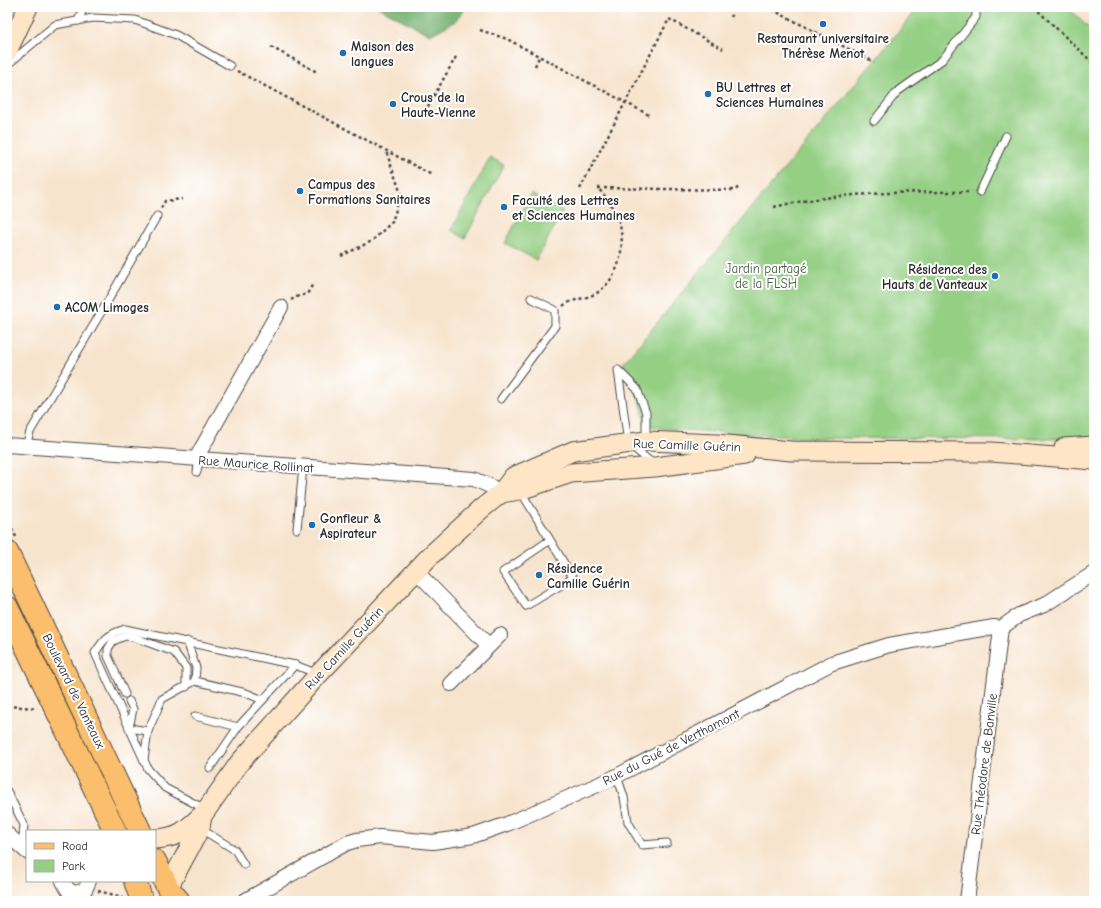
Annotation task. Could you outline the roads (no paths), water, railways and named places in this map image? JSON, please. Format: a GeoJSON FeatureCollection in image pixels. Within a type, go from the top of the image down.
{"type":"FeatureCollection","features":[{"type":"Feature","properties":{"kind":"main road"},"geometry":{"type":"LineString","coordinates":[[7,52],[28,7]]}},
{"type":"Feature","properties":{"kind":"main road","name":"Rue Camille Guérin"},"geometry":{"type":"LineString","coordinates":[[167,897],[203,818],[240,762],[318,674],[457,531],[501,493],[513,477],[573,451],[637,445],[717,444],[792,451],[991,452],[1094,446]]}},
{"type":"Feature","properties":{"kind":"main road"},"geometry":{"type":"LineString","coordinates":[[577,472],[585,466],[615,462],[634,454],[637,445]]}},
{"type":"Feature","properties":{"kind":"main road","name":"Rue Camille Guérin"},"geometry":{"type":"LineString","coordinates":[[501,493],[520,490],[577,472],[655,467],[717,458],[792,451]]}},
{"type":"Feature","properties":{"kind":"main road","name":"Rue Camille Guérin"},"geometry":{"type":"LineString","coordinates":[[991,452],[1094,460]]}},
{"type":"Feature","properties":{"kind":"main road","name":"Boulevard de Vanteaux"},"geometry":{"type":"LineString","coordinates":[[7,552],[140,830]]}},
{"type":"Feature","properties":{"kind":"main road","name":"Boulevard de Vanteaux"},"geometry":{"type":"LineString","coordinates":[[7,608],[115,830]]}},
{"type":"Feature","properties":{"kind":"main road","name":"Rue Camille Guérin"},"geometry":{"type":"LineString","coordinates":[[156,839],[172,837],[184,832],[203,818]]}},
{"type":"Feature","properties":{"kind":"main road"},"geometry":{"type":"LineString","coordinates":[[156,864],[167,897]]}},
{"type":"Feature","properties":{"kind":"street"},"geometry":{"type":"LineString","coordinates":[[198,466],[199,453],[281,307]]}},
{"type":"Feature","properties":{"kind":"street","name":"Rue Maurice Rollinat"},"geometry":{"type":"LineString","coordinates":[[7,445],[198,466],[303,467],[474,478],[501,493]]}},
{"type":"Feature","properties":{"kind":"street"},"geometry":{"type":"LineString","coordinates":[[416,572],[489,646]]}},
{"type":"Feature","properties":{"kind":"street"},"geometry":{"type":"LineString","coordinates":[[1001,628],[1018,615],[1044,605],[1094,573]]}},
{"type":"Feature","properties":{"kind":"street","name":"Rue du Gué de Verthamont"},"geometry":{"type":"LineString","coordinates":[[244,901],[347,843],[380,837],[433,842],[473,836],[507,824],[617,776],[832,663],[889,645],[994,627],[1001,628]]}},
{"type":"Feature","properties":{"kind":"street","name":"Rue Théodore de Banville"},"geometry":{"type":"LineString","coordinates":[[967,901],[1001,628]]}},
{"type":"Feature","properties":{"kind":"street"},"geometry":{"type":"LineString","coordinates":[[451,684],[500,635]]}},
{"type":"Feature","properties":{"kind":"street"},"geometry":{"type":"LineString","coordinates":[[7,834],[24,849]]}},
{"type":"Feature","properties":{"kind":"street"},"geometry":{"type":"LineString","coordinates":[[62,882],[72,892],[81,892],[88,885]]}},
{"type":"Feature","properties":{"kind":"lane"},"geometry":{"type":"LineString","coordinates":[[78,21],[84,7]]}},
{"type":"Feature","properties":{"kind":"lane"},"geometry":{"type":"LineString","coordinates":[[874,121],[897,92],[942,60],[976,17],[976,7]]}},
{"type":"Feature","properties":{"kind":"lane"},"geometry":{"type":"LineString","coordinates":[[7,65],[55,25],[93,18],[135,20],[176,35],[230,66]]}},
{"type":"Feature","properties":{"kind":"lane"},"geometry":{"type":"LineString","coordinates":[[980,192],[1006,136]]}},
{"type":"Feature","properties":{"kind":"lane"},"geometry":{"type":"LineString","coordinates":[[26,446],[30,432],[156,216]]}},
{"type":"Feature","properties":{"kind":"lane"},"geometry":{"type":"LineString","coordinates":[[500,399],[555,326],[554,310],[531,298]]}},
{"type":"Feature","properties":{"kind":"lane"},"geometry":{"type":"LineString","coordinates":[[637,445],[646,413],[637,389],[618,370],[637,445],[655,467]]}},
{"type":"Feature","properties":{"kind":"lane"},"geometry":{"type":"LineString","coordinates":[[297,529],[303,467]]}},
{"type":"Feature","properties":{"kind":"lane"},"geometry":{"type":"LineString","coordinates":[[520,490],[573,578],[526,606],[503,572],[550,540]]}},
{"type":"Feature","properties":{"kind":"lane"},"geometry":{"type":"LineString","coordinates":[[244,865],[235,850],[203,818],[165,788],[148,769],[95,653],[103,641],[112,633],[125,629],[295,665],[318,674]]}},
{"type":"Feature","properties":{"kind":"lane"},"geometry":{"type":"LineString","coordinates":[[125,694],[108,656],[108,649],[113,641],[125,636],[133,637],[174,652],[186,668],[186,687]]}},
{"type":"Feature","properties":{"kind":"lane"},"geometry":{"type":"LineString","coordinates":[[144,760],[148,731],[162,699],[186,687],[195,680],[196,668],[187,641]]}},
{"type":"Feature","properties":{"kind":"lane"},"geometry":{"type":"LineString","coordinates":[[210,768],[238,726],[295,665]]}},
{"type":"Feature","properties":{"kind":"lane"},"geometry":{"type":"LineString","coordinates":[[195,680],[246,693],[263,700]]}},
{"type":"Feature","properties":{"kind":"lane"},"geometry":{"type":"LineString","coordinates":[[129,728],[133,709],[130,701]]}},
{"type":"Feature","properties":{"kind":"lane"},"geometry":{"type":"LineString","coordinates":[[195,716],[238,726]]}},
{"type":"Feature","properties":{"kind":"lane"},"geometry":{"type":"LineString","coordinates":[[129,728],[148,731]]}},
{"type":"Feature","properties":{"kind":"lane"},"geometry":{"type":"LineString","coordinates":[[617,776],[624,797],[628,822],[642,844],[667,843]]}},
{"type":"Feature","properties":{"kind":"lane"},"geometry":{"type":"LineString","coordinates":[[7,791],[24,825],[24,849]]}},
{"type":"Feature","properties":{"kind":"place","name":"Restaurant universitaire Thérèse Menot"},"geometry":{"type":"Point","coordinates":[823,24]}},
{"type":"Feature","properties":{"kind":"place","name":"Maison des langues"},"geometry":{"type":"Point","coordinates":[343,53]}},
{"type":"Feature","properties":{"kind":"place","name":"BU Lettres et Sciences Humaines"},"geometry":{"type":"Point","coordinates":[708,94]}},
{"type":"Feature","properties":{"kind":"place","name":"Crous de la Haute-Vienne"},"geometry":{"type":"Point","coordinates":[393,104]}},
{"type":"Feature","properties":{"kind":"place","name":"Campus des Formations Sanitaires"},"geometry":{"type":"Point","coordinates":[300,191]}},
{"type":"Feature","properties":{"kind":"place","name":"Faculté des Lettres et Sciences Humaines"},"geometry":{"type":"Point","coordinates":[504,207]}},
{"type":"Feature","properties":{"kind":"place","name":"Résidence des Hauts de Vanteaux"},"geometry":{"type":"Point","coordinates":[995,276]}},
{"type":"Feature","properties":{"kind":"place","name":"ACOM Limoges"},"geometry":{"type":"Point","coordinates":[57,307]}},
{"type":"Feature","properties":{"kind":"place","name":"Gonfleur & Aspirateur"},"geometry":{"type":"Point","coordinates":[312,525]}},
{"type":"Feature","properties":{"kind":"place","name":"Résidence Camille Guérin"},"geometry":{"type":"Point","coordinates":[539,575]}},
{"type":"Feature","properties":{"kind":"park label","name":"Jardin partagé de la FLSH"},"geometry":{"type":"Point","coordinates":[766,276]}}]}
